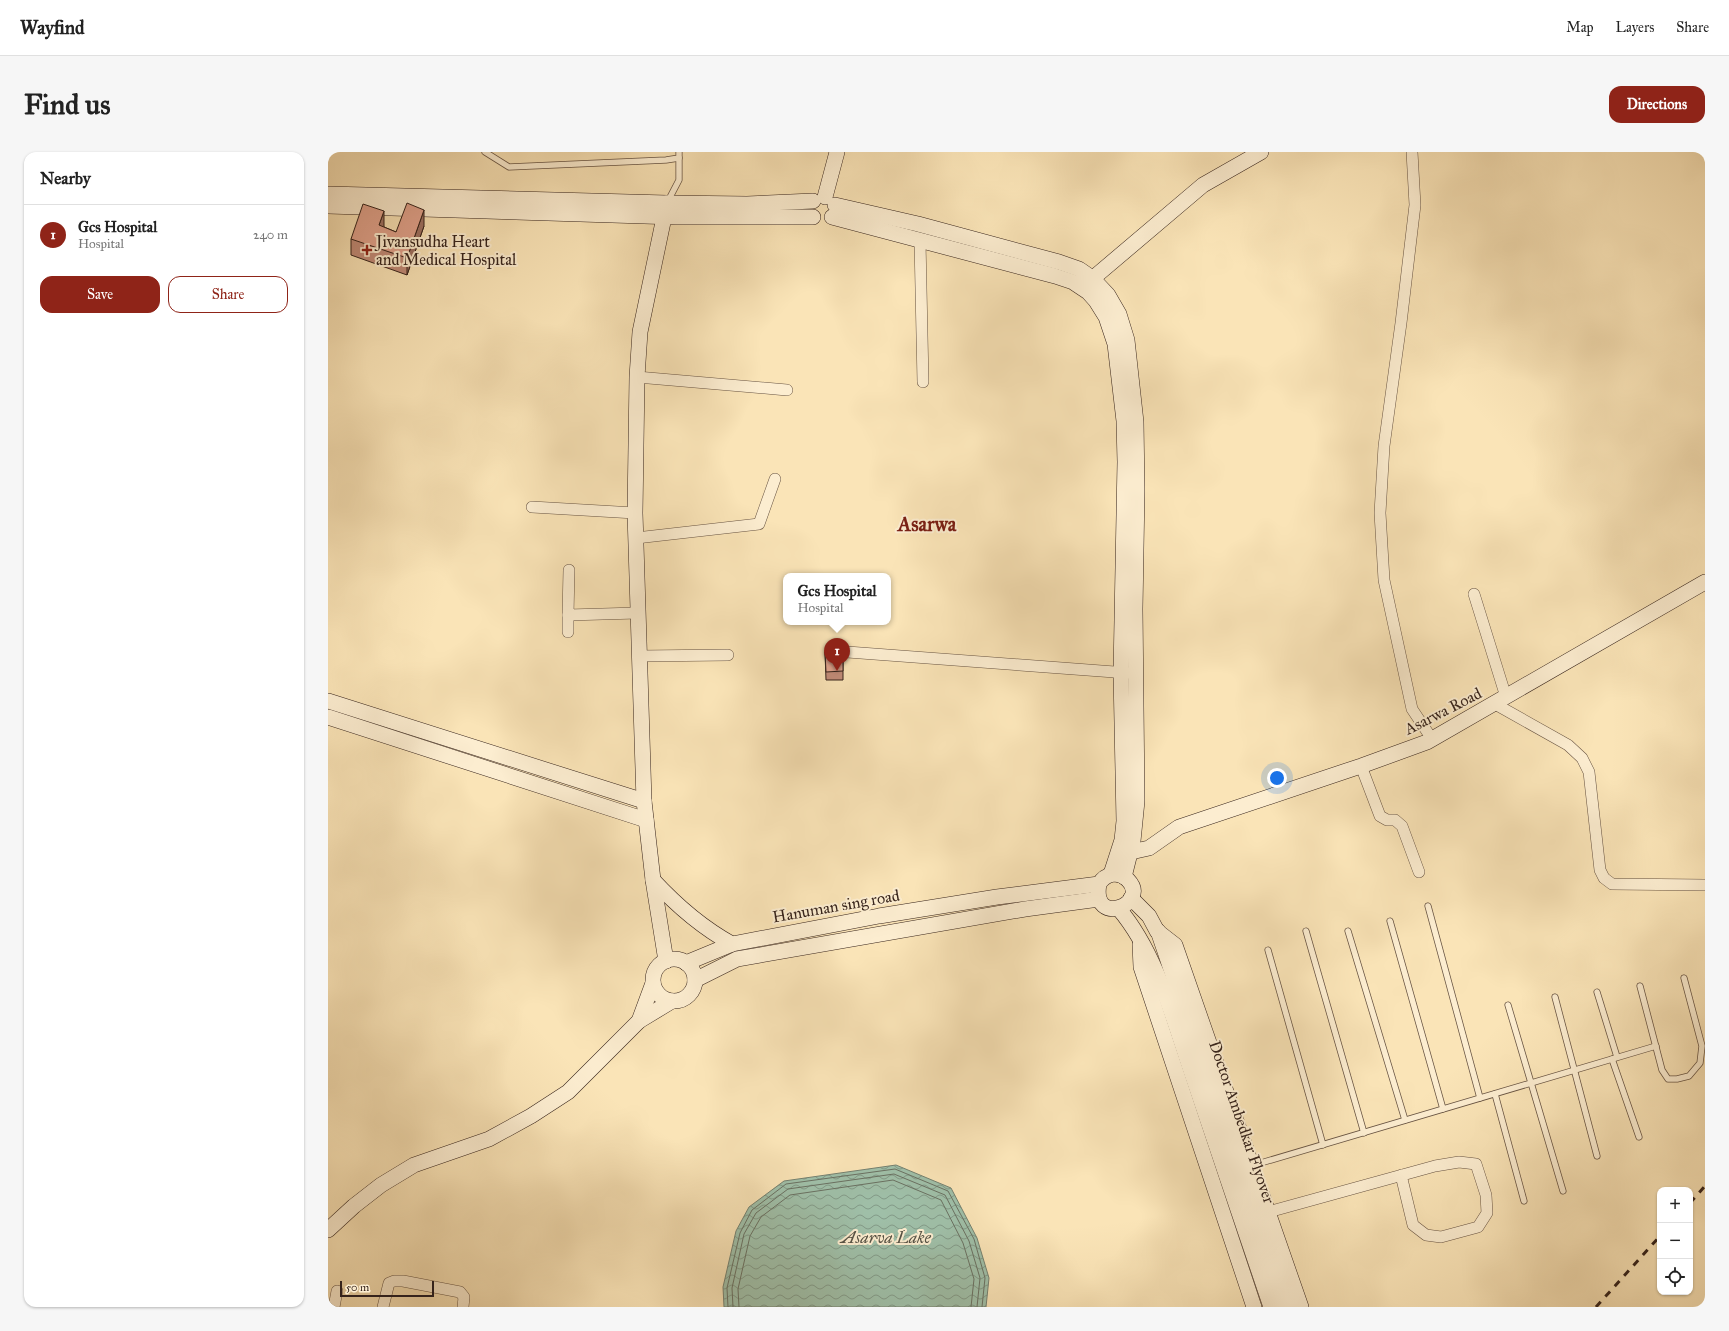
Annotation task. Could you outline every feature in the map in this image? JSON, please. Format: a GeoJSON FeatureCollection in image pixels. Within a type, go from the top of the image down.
{"type":"FeatureCollection","features":[{"type":"Feature","properties":{"kind":"street"},"geometry":{"type":"LineString","coordinates":[[826,205],[837,152]]}},
{"type":"Feature","properties":{"kind":"street"},"geometry":{"type":"LineString","coordinates":[[1087,283],[1203,185],[1261,152]]}},
{"type":"Feature","properties":{"kind":"street"},"geometry":{"type":"LineString","coordinates":[[1412,152],[1415,205],[1384,446],[1380,513],[1384,580],[1412,709],[1432,739]]}},
{"type":"Feature","properties":{"kind":"street"},"geometry":{"type":"LineString","coordinates":[[329,202],[665,210],[813,217],[810,209],[826,205],[920,241],[1073,282],[1087,283],[1108,295],[1119,314],[1127,340],[1136,422],[1130,440],[1128,673],[1137,801],[1118,876]]}},
{"type":"Feature","properties":{"kind":"street"},"geometry":{"type":"LineString","coordinates":[[665,210],[747,204],[826,205],[918,224],[1059,262],[1078,269],[1087,283]]}},
{"type":"Feature","properties":{"kind":"street"},"geometry":{"type":"LineString","coordinates":[[665,210],[640,332],[637,377],[635,514],[644,801],[653,880],[666,961]]}},
{"type":"Feature","properties":{"kind":"street"},"geometry":{"type":"LineString","coordinates":[[920,241],[923,382]]}},
{"type":"Feature","properties":{"kind":"street"},"geometry":{"type":"LineString","coordinates":[[637,377],[787,390]]}},
{"type":"Feature","properties":{"kind":"street"},"geometry":{"type":"LineString","coordinates":[[636,538],[760,524],[775,479]]}},
{"type":"Feature","properties":{"kind":"street"},"geometry":{"type":"LineString","coordinates":[[532,506],[635,514]]}},
{"type":"Feature","properties":{"kind":"street"},"geometry":{"type":"LineString","coordinates":[[568,570],[568,632]]}},
{"type":"Feature","properties":{"kind":"street","name":"Asarwa Road"},"geometry":{"type":"LineString","coordinates":[[1126,846],[1148,838],[1157,842],[1179,827],[1361,766],[1432,739],[1705,582]]}},
{"type":"Feature","properties":{"kind":"street"},"geometry":{"type":"LineString","coordinates":[[1474,594],[1500,700],[1568,745],[1582,758],[1589,772],[1600,870],[1604,878],[1612,884],[1705,885]]}},
{"type":"Feature","properties":{"kind":"street"},"geometry":{"type":"LineString","coordinates":[[568,615],[637,613]]}},
{"type":"Feature","properties":{"kind":"street"},"geometry":{"type":"LineString","coordinates":[[834,651],[1128,673]]}},
{"type":"Feature","properties":{"kind":"street"},"geometry":{"type":"LineString","coordinates":[[640,656],[728,655]]}},
{"type":"Feature","properties":{"kind":"street"},"geometry":{"type":"LineString","coordinates":[[328,701],[644,801]]}},
{"type":"Feature","properties":{"kind":"street"},"geometry":{"type":"LineString","coordinates":[[328,717],[646,820]]}},
{"type":"Feature","properties":{"kind":"street"},"geometry":{"type":"LineString","coordinates":[[1361,766],[1380,816],[1387,820],[1395,820],[1402,826],[1419,872]]}},
{"type":"Feature","properties":{"kind":"street"},"geometry":{"type":"LineString","coordinates":[[1118,876],[1131,885],[1131,898],[1125,906],[1119,909],[1110,909],[1105,906],[1099,892],[1102,879],[1118,876]]}},
{"type":"Feature","properties":{"kind":"street"},"geometry":{"type":"LineString","coordinates":[[653,880],[671,900],[690,916],[710,932],[732,944]]}},
{"type":"Feature","properties":{"kind":"street"},"geometry":{"type":"LineString","coordinates":[[695,980],[737,959],[1025,909],[1099,892]]}},
{"type":"Feature","properties":{"kind":"street","name":"Hanuman sing road"},"geometry":{"type":"LineString","coordinates":[[686,963],[732,944],[917,910],[997,897],[1099,892]]}},
{"type":"Feature","properties":{"kind":"street"},"geometry":{"type":"LineString","coordinates":[[1131,898],[1149,916],[1157,930],[1175,945],[1301,1307]]}},
{"type":"Feature","properties":{"kind":"street","name":"Doctor Ambedkar Flyover"},"geometry":{"type":"LineString","coordinates":[[1119,909],[1131,923],[1149,955],[1271,1307]]}},
{"type":"Feature","properties":{"kind":"street"},"geometry":{"type":"LineString","coordinates":[[917,910],[920,927]]}},
{"type":"Feature","properties":{"kind":"street","name":"Doctor Ambedkar Flyover"},"geometry":{"type":"LineString","coordinates":[[1157,930],[1286,1307]]}},
{"type":"Feature","properties":{"kind":"street"},"geometry":{"type":"LineString","coordinates":[[1140,938],[1140,967],[1254,1307]]}},
{"type":"Feature","properties":{"kind":"street"},"geometry":{"type":"LineString","coordinates":[[328,1230],[354,1206],[381,1185],[414,1165],[489,1139],[531,1116],[568,1092],[639,1021],[672,1001],[686,997],[690,993],[695,980],[694,974],[686,963],[673,959],[666,961],[656,969],[653,983],[639,1021]]}},
{"type":"Feature","properties":{"kind":"street"},"geometry":{"type":"LineString","coordinates":[[653,983],[655,990],[660,995],[665,999],[672,1001]]}},
{"type":"Feature","properties":{"kind":"street"},"geometry":{"type":"LineString","coordinates":[[1268,1212],[1401,1175],[1435,1166],[1459,1162],[1476,1164],[1486,1195],[1487,1213],[1478,1227],[1441,1237],[1426,1235],[1413,1225],[1401,1175]]}},
{"type":"Feature","properties":{"kind":"street"},"geometry":{"type":"LineString","coordinates":[[383,1307],[389,1283],[394,1281],[460,1292],[464,1297],[463,1307]]}},
{"type":"Feature","properties":{"kind":"street"},"geometry":{"type":"LineString","coordinates":[[334,1307],[337,1291]]}},
{"type":"Feature","properties":{"kind":"lane"},"geometry":{"type":"LineString","coordinates":[[485,152],[509,167],[635,162],[679,155],[679,180],[665,210]]}},
{"type":"Feature","properties":{"kind":"lane"},"geometry":{"type":"LineString","coordinates":[[1428,906],[1480,1098]]}},
{"type":"Feature","properties":{"kind":"lane"},"geometry":{"type":"LineString","coordinates":[[1390,921],[1443,1109]]}},
{"type":"Feature","properties":{"kind":"lane"},"geometry":{"type":"LineString","coordinates":[[1306,931],[1364,1133]]}},
{"type":"Feature","properties":{"kind":"lane"},"geometry":{"type":"LineString","coordinates":[[1348,931],[1405,1120]]}},
{"type":"Feature","properties":{"kind":"lane"},"geometry":{"type":"LineString","coordinates":[[1268,950],[1323,1145]]}},
{"type":"Feature","properties":{"kind":"lane"},"geometry":{"type":"LineString","coordinates":[[1640,986],[1662,1070],[1668,1079],[1677,1079],[1689,1076],[1700,1063],[1702,1046],[1684,978]]}},
{"type":"Feature","properties":{"kind":"lane"},"geometry":{"type":"LineString","coordinates":[[1597,992],[1614,1058],[1639,1137]]}},
{"type":"Feature","properties":{"kind":"lane"},"geometry":{"type":"LineString","coordinates":[[1555,997],[1597,1156]]}},
{"type":"Feature","properties":{"kind":"lane"},"geometry":{"type":"LineString","coordinates":[[1508,1005],[1563,1191]]}},
{"type":"Feature","properties":{"kind":"lane"},"geometry":{"type":"LineString","coordinates":[[1252,1166],[1656,1046]]}},
{"type":"Feature","properties":{"kind":"lane"},"geometry":{"type":"LineString","coordinates":[[1495,1094],[1524,1201]]}},
{"type":"Feature","properties":{"kind":"water","name":"Asarva Lake"},"geometry":{"type":"Polygon","coordinates":[[[896,1165],[951,1188],[977,1238],[989,1278],[986,1307],[724,1307],[723,1287],[736,1231],[749,1207],[784,1181],[896,1165]]]}},
{"type":"Feature","properties":{"kind":"building"},"geometry":{"type":"Polygon","coordinates":[[[407,203],[424,210],[407,258],[351,239],[363,204],[384,211],[379,225],[396,232],[407,203]]]}},
{"type":"Feature","properties":{"kind":"building"},"geometry":{"type":"Polygon","coordinates":[[[825,652],[843,652],[843,671],[826,672],[825,652]]]}},
{"type":"Feature","properties":{"kind":"railway"},"geometry":{"type":"LineString","coordinates":[[1693,1200],[1705,1186]]}},
{"type":"Feature","properties":{"kind":"railway"},"geometry":{"type":"LineString","coordinates":[[1596,1307],[1657,1239]]}},
{"type":"Feature","properties":{"kind":"place","name":"Jivansudha Heart and Medical Hospital"},"geometry":{"type":"Point","coordinates":[367,250]}},
{"type":"Feature","properties":{"kind":"place","name":"Gcs Hospital"},"geometry":{"type":"Point","coordinates":[837,671]}},
{"type":"Feature","properties":{"kind":"district","name":"Asarwa"},"geometry":{"type":"Point","coordinates":[927,524]}}]}
